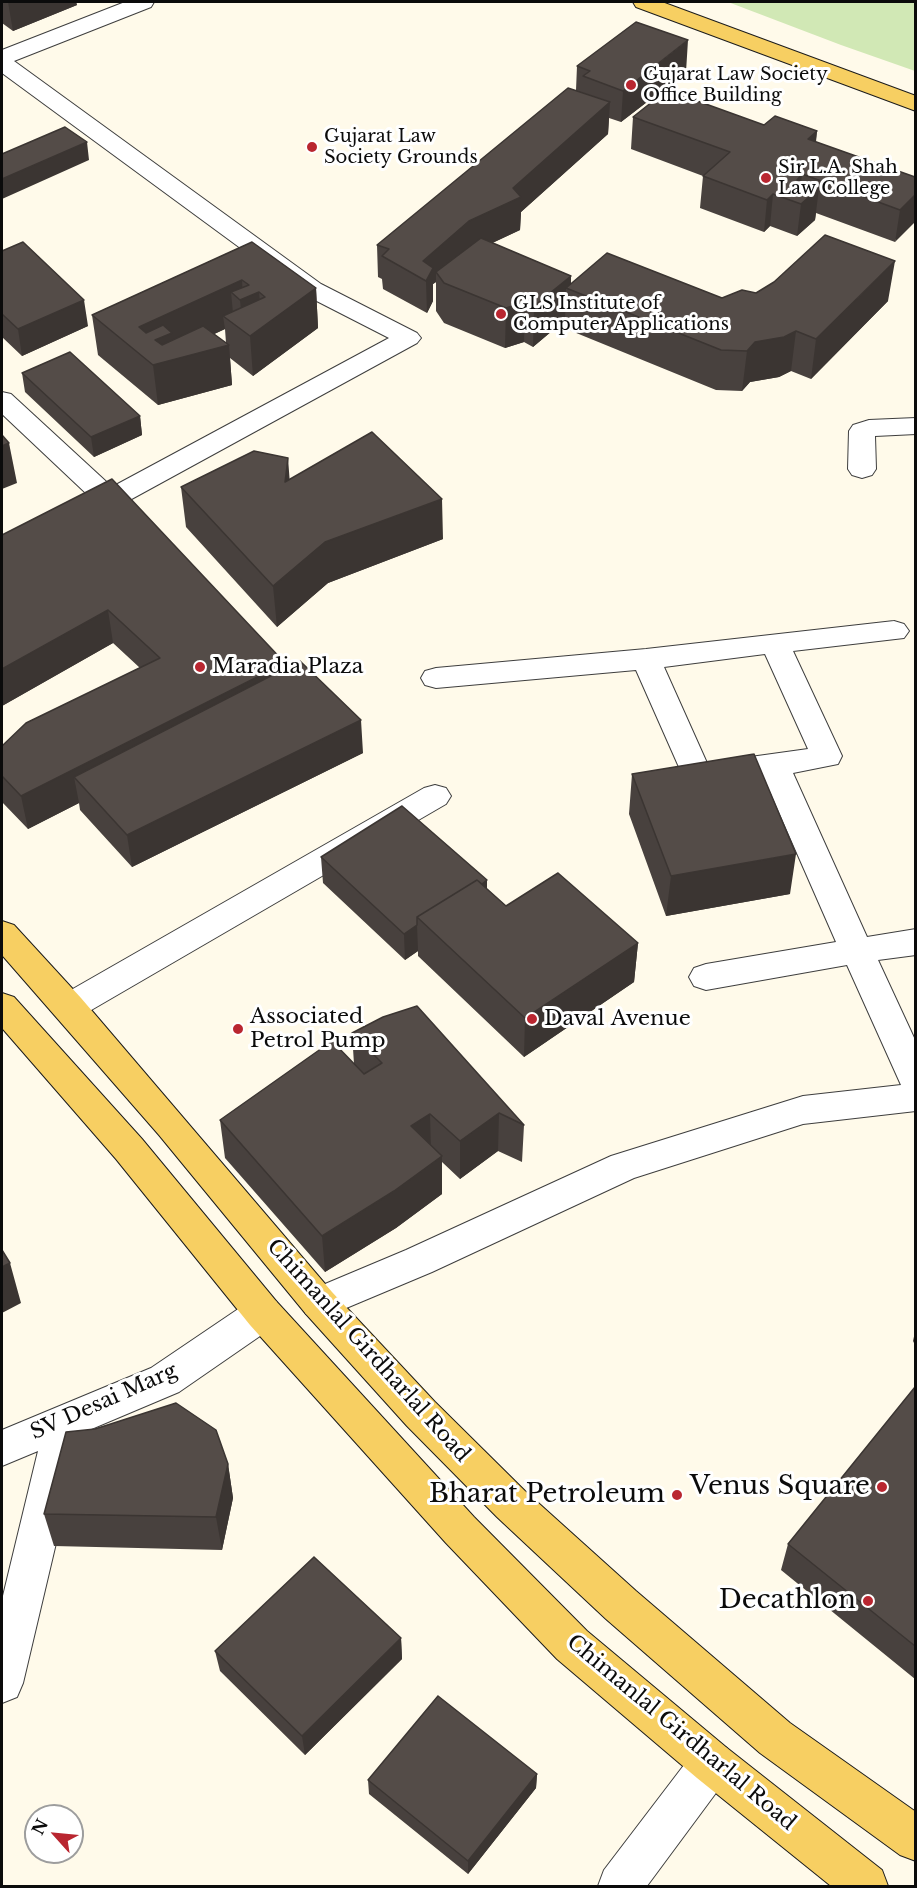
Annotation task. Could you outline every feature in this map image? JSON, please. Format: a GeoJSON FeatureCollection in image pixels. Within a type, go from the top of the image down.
{"type":"FeatureCollection","features":[{"type":"Feature","properties":{"kind":"main road"},"geometry":{"type":"LineString","coordinates":[[644,2],[915,104]]}},
{"type":"Feature","properties":{"kind":"main road"},"geometry":{"type":"LineString","coordinates":[[689,2],[915,84]]}},
{"type":"Feature","properties":{"kind":"main road","name":"Chimanlal Girdharlal Road"},"geometry":{"type":"LineString","coordinates":[[2,934],[69,1007],[171,1125],[319,1303],[429,1422],[511,1504],[621,1605],[775,1738],[915,1839]]}},
{"type":"Feature","properties":{"kind":"main road","name":"Chimanlal Girdharlal Road"},"geometry":{"type":"LineString","coordinates":[[2,1006],[129,1149],[263,1313],[460,1530],[572,1645],[712,1763],[866,1887]]}},
{"type":"Feature","properties":{"kind":"street"},"geometry":{"type":"LineString","coordinates":[[2,60],[143,2]]}},
{"type":"Feature","properties":{"kind":"street"},"geometry":{"type":"LineString","coordinates":[[2,60],[312,289],[408,339],[60,526]]}},
{"type":"Feature","properties":{"kind":"street"},"geometry":{"type":"LineString","coordinates":[[2,400],[109,500]]}},
{"type":"Feature","properties":{"kind":"street"},"geometry":{"type":"LineString","coordinates":[[862,469],[860,436],[862,431],[869,428],[915,426]]}},
{"type":"Feature","properties":{"kind":"street"},"geometry":{"type":"LineString","coordinates":[[436,678],[646,659],[894,631]]}},
{"type":"Feature","properties":{"kind":"street"},"geometry":{"type":"LineString","coordinates":[[646,659],[697,775],[774,766],[827,756],[776,643]]}},
{"type":"Feature","properties":{"kind":"street"},"geometry":{"type":"LineString","coordinates":[[774,766],[915,1081]]}},
{"type":"Feature","properties":{"kind":"street"},"geometry":{"type":"LineString","coordinates":[[69,1007],[435,796]]}},
{"type":"Feature","properties":{"kind":"street"},"geometry":{"type":"LineString","coordinates":[[706,977],[915,942]]}},
{"type":"Feature","properties":{"kind":"street"},"geometry":{"type":"LineString","coordinates":[[319,1303],[420,1261],[624,1166],[803,1110],[915,1097]]}},
{"type":"Feature","properties":{"kind":"street","name":"SV Desai Marg"},"geometry":{"type":"LineString","coordinates":[[2,1448],[165,1380],[263,1313]]}},
{"type":"Feature","properties":{"kind":"street"},"geometry":{"type":"LineString","coordinates":[[2,1683],[65,1421]]}},
{"type":"Feature","properties":{"kind":"street"},"geometry":{"type":"LineString","coordinates":[[620,1887],[712,1763]]}},
{"type":"Feature","properties":{"kind":"green space"},"geometry":{"type":"Polygon","coordinates":[[[728,2],[915,2],[915,71],[841,45],[728,2]]]}},
{"type":"Feature","properties":{"kind":"building"},"geometry":{"type":"Polygon","coordinates":[[[636,22],[688,40],[623,91],[583,76],[590,71],[577,66],[636,22]]]}},
{"type":"Feature","properties":{"kind":"building"},"geometry":{"type":"Polygon","coordinates":[[[568,88],[610,102],[513,188],[521,197],[469,221],[423,261],[433,268],[426,281],[382,256],[389,249],[377,245],[568,88]]]}},
{"type":"Feature","properties":{"kind":"building"},"geometry":{"type":"Polygon","coordinates":[[[667,90],[764,125],[775,116],[817,131],[808,139],[915,177],[915,195],[900,210],[802,174],[797,180],[819,188],[801,204],[773,194],[767,200],[703,176],[730,152],[633,117],[667,90]]]}},
{"type":"Feature","properties":{"kind":"building"},"geometry":{"type":"Polygon","coordinates":[[[65,127],[87,142],[2,179],[2,154],[65,127]]]}},
{"type":"Feature","properties":{"kind":"building"},"geometry":{"type":"Polygon","coordinates":[[[825,235],[895,261],[816,339],[796,331],[784,337],[755,342],[747,351],[721,350],[566,288],[607,253],[722,298],[742,290],[756,293],[774,282],[825,235]]]}},
{"type":"Feature","properties":{"kind":"building"},"geometry":{"type":"Polygon","coordinates":[[[481,238],[571,276],[534,306],[525,302],[506,308],[444,283],[436,272],[481,238]]]}},
{"type":"Feature","properties":{"kind":"building"},"geometry":{"type":"Polygon","coordinates":[[[23,242],[84,300],[18,329],[2,314],[2,251],[23,242]]]}},
{"type":"Feature","properties":{"kind":"building"},"geometry":{"type":"Polygon","coordinates":[[[252,242],[316,288],[250,336],[223,316],[265,297],[259,292],[240,300],[231,292],[249,285],[242,280],[139,327],[146,333],[163,325],[172,333],[155,340],[162,345],[203,326],[229,345],[153,365],[92,315],[252,242]]]}},
{"type":"Feature","properties":{"kind":"building"},"geometry":{"type":"Polygon","coordinates":[[[70,352],[140,416],[91,437],[22,373],[70,352]]]}},
{"type":"Feature","properties":{"kind":"building"},"geometry":{"type":"Polygon","coordinates":[[[372,432],[442,499],[325,542],[273,586],[181,487],[254,451],[288,458],[285,482],[372,432]]]}},
{"type":"Feature","properties":{"kind":"building"},"geometry":{"type":"Polygon","coordinates":[[[2,435],[9,443],[2,446],[2,435]]]}},
{"type":"Feature","properties":{"kind":"building","name":"Maradia Plaza"},"geometry":{"type":"Polygon","coordinates":[[[112,479],[285,663],[21,796],[2,776],[2,746],[26,723],[160,658],[108,610],[2,669],[2,535],[112,479]]]}},
{"type":"Feature","properties":{"kind":"building"},"geometry":{"type":"Polygon","coordinates":[[[300,661],[361,720],[127,835],[74,777],[300,661]]]}},
{"type":"Feature","properties":{"kind":"building"},"geometry":{"type":"Polygon","coordinates":[[[754,754],[796,854],[671,876],[632,774],[754,754]]]}},
{"type":"Feature","properties":{"kind":"building"},"geometry":{"type":"Polygon","coordinates":[[[402,806],[487,880],[482,884],[477,880],[417,917],[417,925],[404,934],[321,857],[402,806]]]}},
{"type":"Feature","properties":{"kind":"building"},"geometry":{"type":"Polygon","coordinates":[[[558,873],[638,943],[525,1018],[417,917],[477,880],[506,906],[558,873]]]}},
{"type":"Feature","properties":{"kind":"building"},"geometry":{"type":"Polygon","coordinates":[[[417,1006],[524,1125],[499,1113],[460,1141],[430,1114],[411,1126],[442,1156],[394,1191],[322,1236],[220,1120],[332,1041],[364,1074],[382,1063],[352,1033],[383,1017],[417,1006]]]}},
{"type":"Feature","properties":{"kind":"building"},"geometry":{"type":"Polygon","coordinates":[[[2,1250],[10,1263],[2,1267],[2,1250]]]}},
{"type":"Feature","properties":{"kind":"building","name":"Venus Square"},"geometry":{"type":"Polygon","coordinates":[[[915,1387],[915,1646],[788,1544],[915,1387]]]}},
{"type":"Feature","properties":{"kind":"building"},"geometry":{"type":"Polygon","coordinates":[[[176,1403],[216,1430],[228,1464],[216,1517],[44,1514],[66,1432],[95,1429],[176,1403]]]}},
{"type":"Feature","properties":{"kind":"building"},"geometry":{"type":"Polygon","coordinates":[[[314,1557],[401,1638],[302,1736],[215,1651],[314,1557]]]}},
{"type":"Feature","properties":{"kind":"building"},"geometry":{"type":"Polygon","coordinates":[[[438,1696],[537,1774],[468,1861],[368,1780],[438,1696]]]}},
{"type":"Feature","properties":{"kind":"place","name":"Gujarat Law Society Office Building"},"geometry":{"type":"Point","coordinates":[631,85]}},
{"type":"Feature","properties":{"kind":"place","name":"Gujarat Law Society Grounds"},"geometry":{"type":"Point","coordinates":[312,147]}},
{"type":"Feature","properties":{"kind":"place","name":"Sir L.A. Shah Law College"},"geometry":{"type":"Point","coordinates":[766,178]}},
{"type":"Feature","properties":{"kind":"place","name":"GLS Institute of Computer Applications"},"geometry":{"type":"Point","coordinates":[501,314]}},
{"type":"Feature","properties":{"kind":"place","name":"Maradia Plaza"},"geometry":{"type":"Point","coordinates":[200,667]}},
{"type":"Feature","properties":{"kind":"place","name":"Daval Avenue"},"geometry":{"type":"Point","coordinates":[532,1019]}},
{"type":"Feature","properties":{"kind":"place","name":"Associated Petrol Pump"},"geometry":{"type":"Point","coordinates":[238,1029]}},
{"type":"Feature","properties":{"kind":"place","name":"Venus Square"},"geometry":{"type":"Point","coordinates":[882,1487]}},
{"type":"Feature","properties":{"kind":"place","name":"Bharat Petroleum"},"geometry":{"type":"Point","coordinates":[677,1495]}},
{"type":"Feature","properties":{"kind":"place","name":"Decathlon"},"geometry":{"type":"Point","coordinates":[868,1601]}}]}
